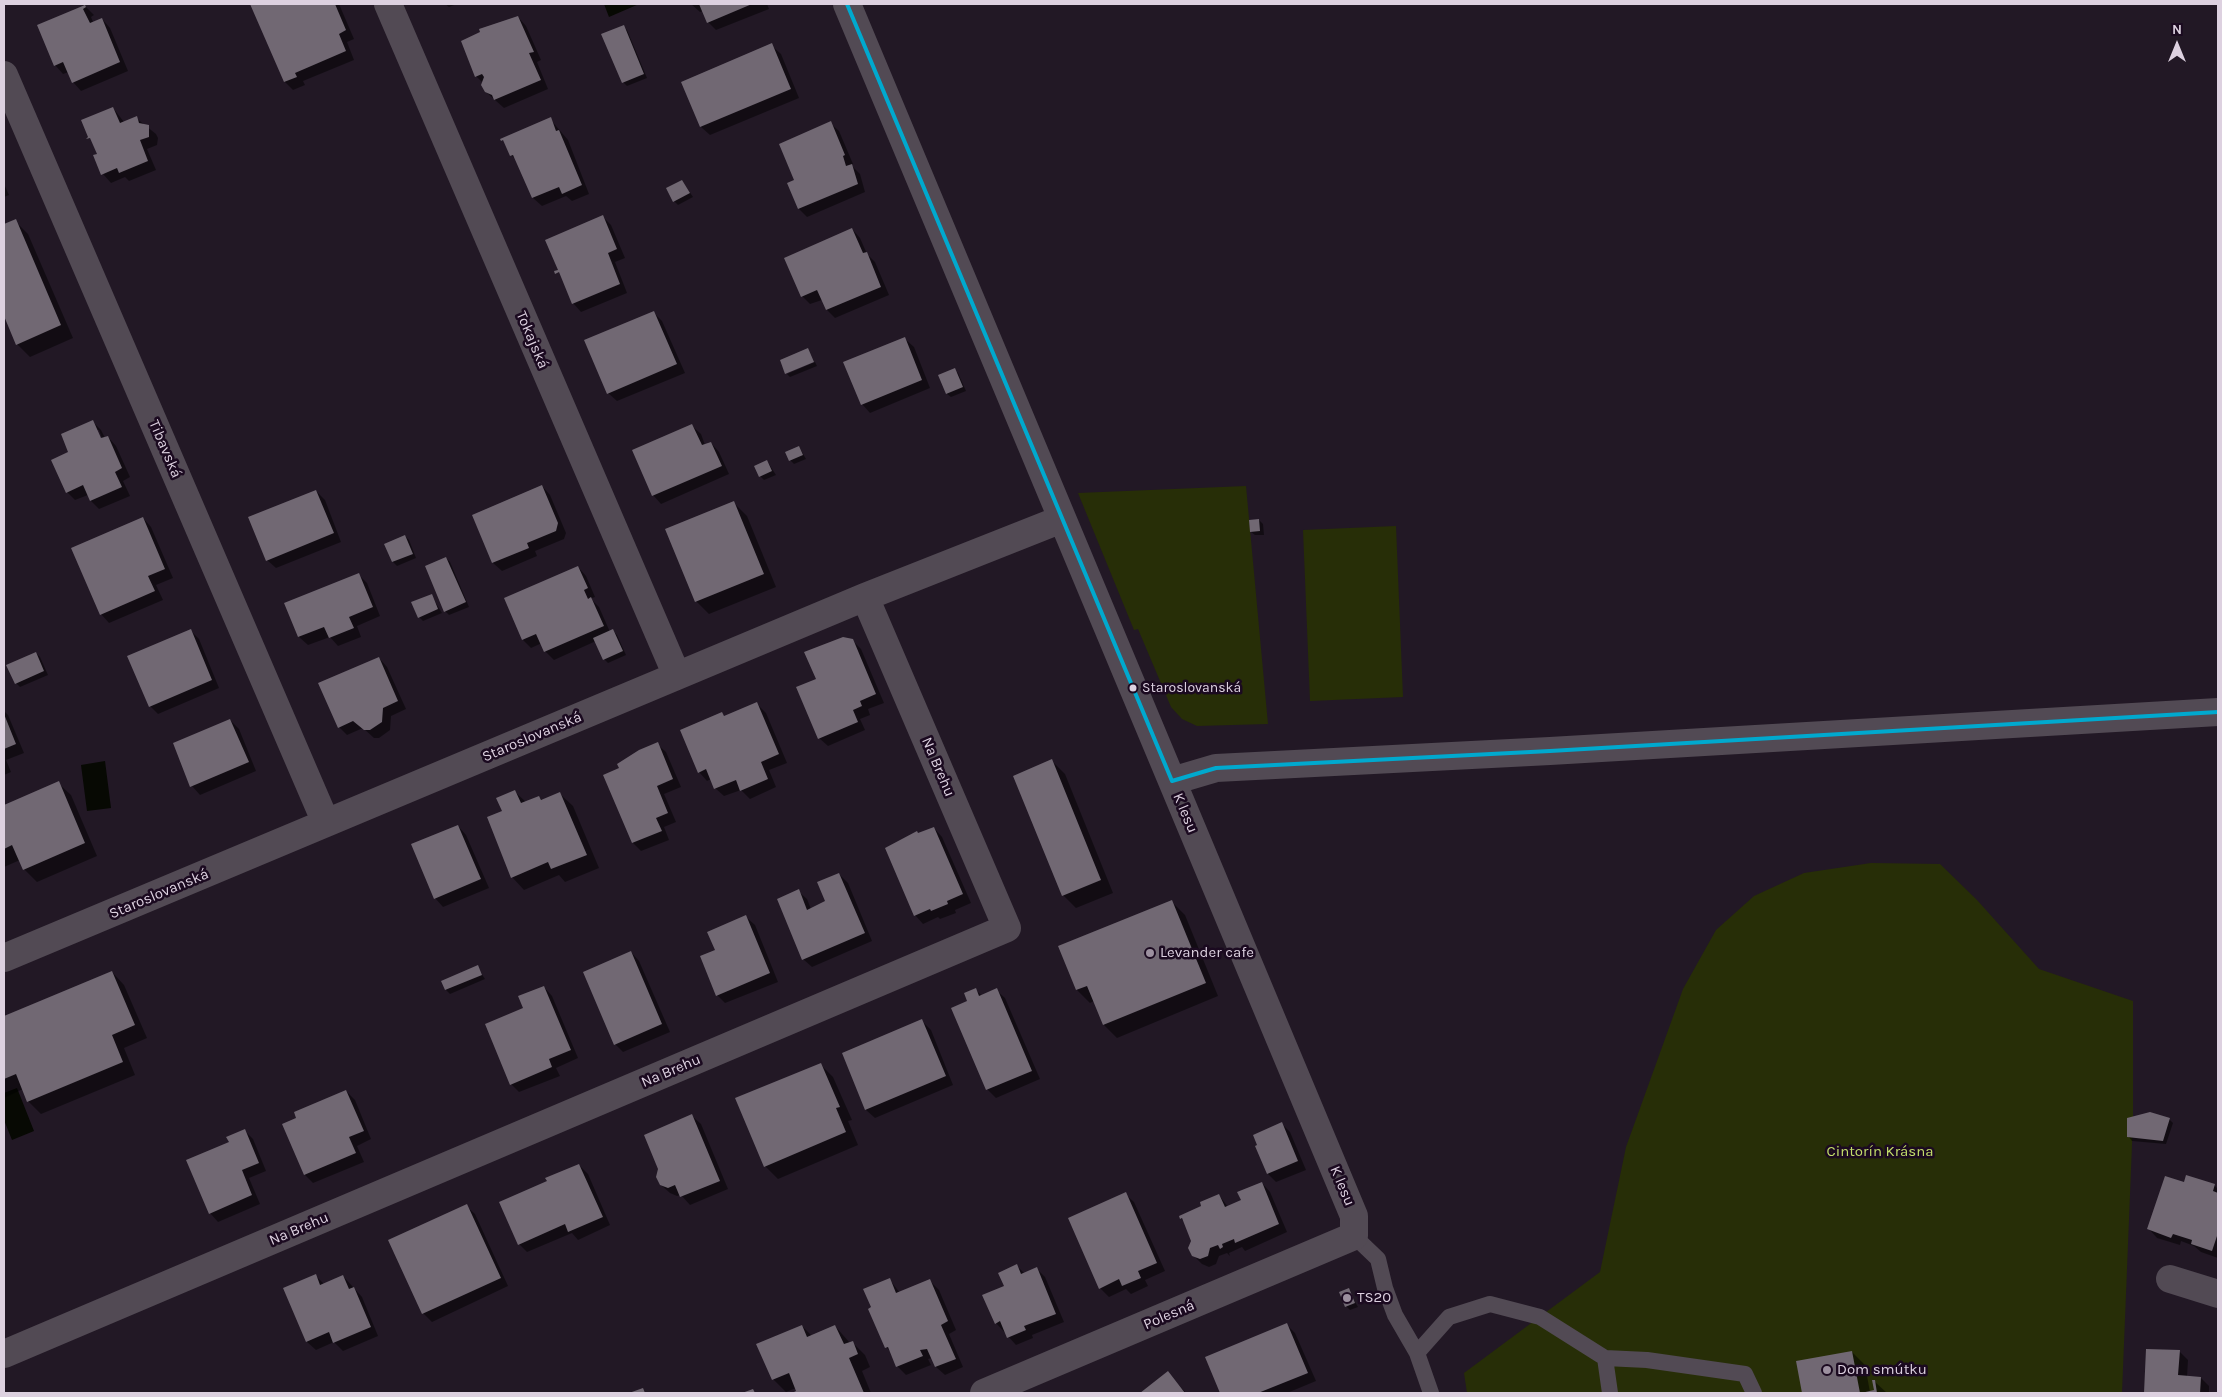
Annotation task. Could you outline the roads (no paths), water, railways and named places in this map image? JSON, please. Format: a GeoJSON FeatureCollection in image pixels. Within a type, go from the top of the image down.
{"type":"FeatureCollection","features":[{"type":"Feature","properties":{"kind":"street","name":"Tokajská"},"geometry":{"type":"LineString","coordinates":[[388,4],[677,676]]}},
{"type":"Feature","properties":{"kind":"street","name":"K lesu"},"geometry":{"type":"LineString","coordinates":[[847,4],[1354,1216],[1354,1236]]}},
{"type":"Feature","properties":{"kind":"street","name":"Tibavská"},"geometry":{"type":"LineString","coordinates":[[4,74],[326,823]]}},
{"type":"Feature","properties":{"kind":"street","name":"Staroslovanská"},"geometry":{"type":"LineString","coordinates":[[4,958],[865,597],[1062,519]]}},
{"type":"Feature","properties":{"kind":"street","name":"Na Brehu"},"geometry":{"type":"LineString","coordinates":[[4,1354],[1007,928],[865,597]]}},
{"type":"Feature","properties":{"kind":"street"},"geometry":{"type":"LineString","coordinates":[[1172,781],[1216,768],[1550,751],[2218,712]]}},
{"type":"Feature","properties":{"kind":"street","name":"Polesná"},"geometry":{"type":"LineString","coordinates":[[984,1393],[1354,1236]]}},
{"type":"Feature","properties":{"kind":"street"},"geometry":{"type":"LineString","coordinates":[[2170,1279],[2218,1294]]}},
{"type":"Feature","properties":{"kind":"lane"},"geometry":{"type":"LineString","coordinates":[[1354,1236],[1378,1258],[1394,1315],[1417,1353],[1431,1393]]}},
{"type":"Feature","properties":{"kind":"lane"},"geometry":{"type":"LineString","coordinates":[[1417,1353],[1449,1317],[1490,1304],[1540,1317],[1605,1358],[1647,1360],[1745,1374],[1754,1393]]}},
{"type":"Feature","properties":{"kind":"lane"},"geometry":{"type":"LineString","coordinates":[[1605,1358],[1610,1393]]}},
{"type":"Feature","properties":{"kind":"place","name":"Staroslovanská"},"geometry":{"type":"Point","coordinates":[1133,688]}},
{"type":"Feature","properties":{"kind":"place","name":"Levander cafe"},"geometry":{"type":"Point","coordinates":[1150,953]}},
{"type":"Feature","properties":{"kind":"place","name":"TS20"},"geometry":{"type":"Point","coordinates":[1347,1298]}},
{"type":"Feature","properties":{"kind":"place","name":"Dom smútku"},"geometry":{"type":"Point","coordinates":[1827,1370]}},
{"type":"Feature","properties":{"kind":"park label","name":"Cintorín Krásna"},"geometry":{"type":"Point","coordinates":[1880,1152]}}]}
